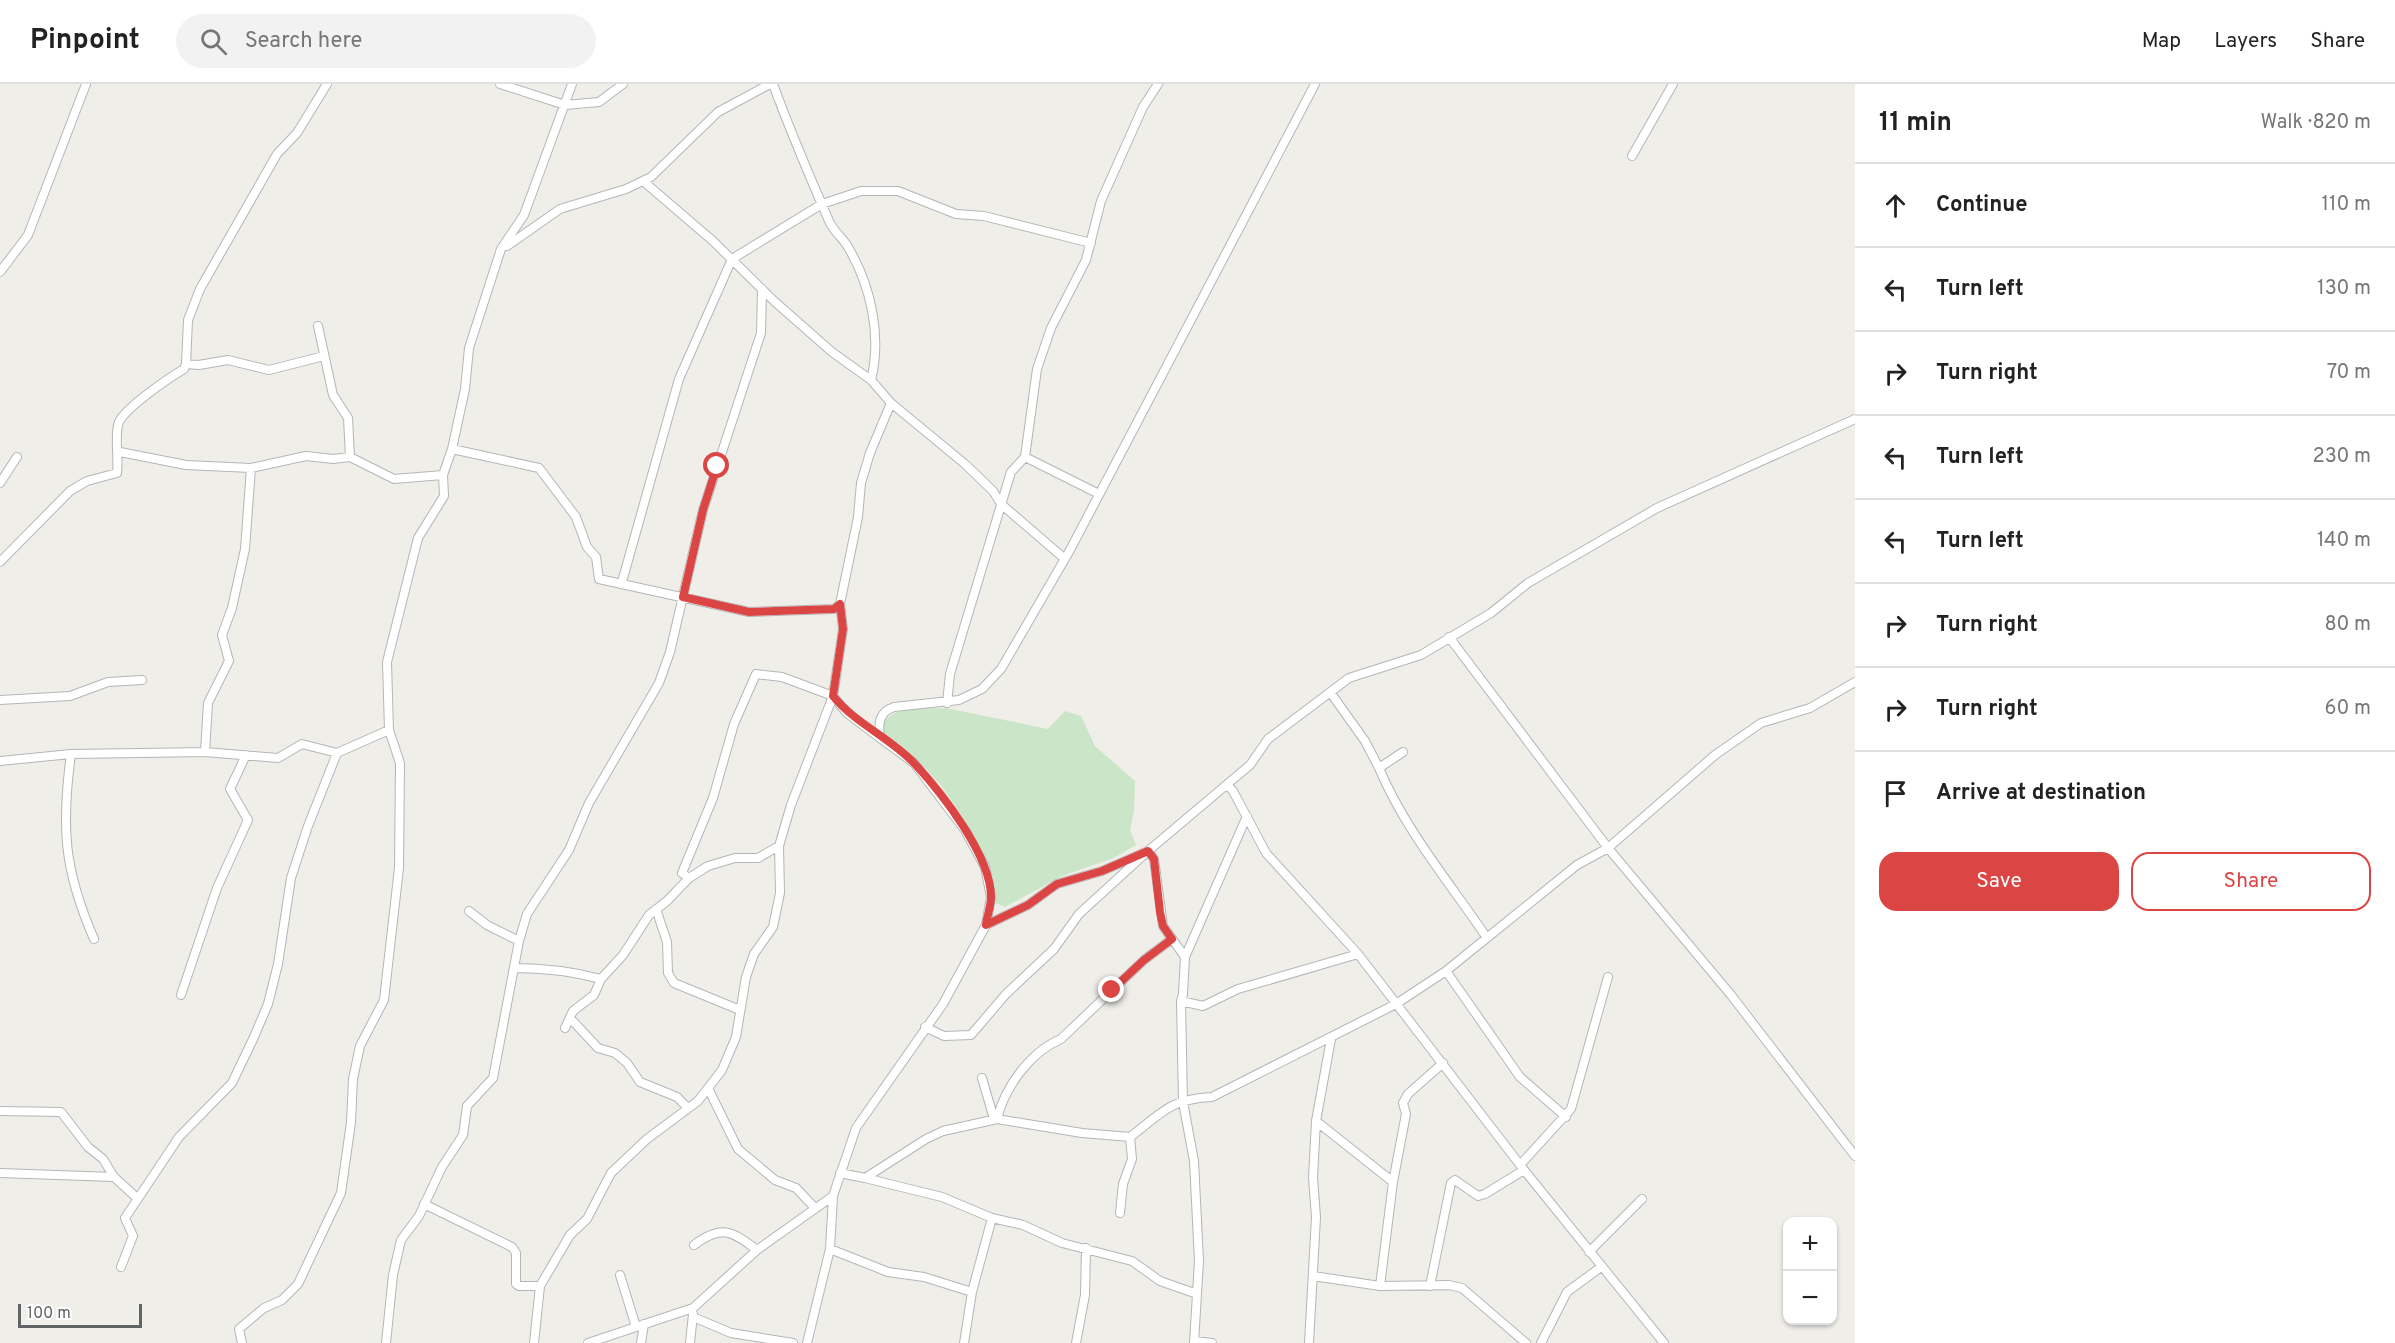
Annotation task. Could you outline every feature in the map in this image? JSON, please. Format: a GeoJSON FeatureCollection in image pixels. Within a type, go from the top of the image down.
{"type":"FeatureCollection","features":[{"type":"Feature","properties":{"kind":"street"},"geometry":{"type":"LineString","coordinates":[[0,272],[28,235],[86,84]]}},
{"type":"Feature","properties":{"kind":"street"},"geometry":{"type":"LineString","coordinates":[[0,562],[70,491],[87,481],[117,473],[120,452],[117,434],[120,422],[125,413],[156,387],[184,369],[188,320],[200,289],[277,154],[297,132],[327,84]]}},
{"type":"Feature","properties":{"kind":"street"},"geometry":{"type":"LineString","coordinates":[[500,84],[565,105],[599,102],[623,84]]}},
{"type":"Feature","properties":{"kind":"street"},"geometry":{"type":"LineString","coordinates":[[242,1343],[239,1329],[264,1308],[282,1300],[298,1284],[341,1193],[351,1122],[353,1079],[360,1046],[384,1000],[394,928],[399,868],[400,764],[389,730],[387,662],[418,538],[444,496],[443,475],[452,449],[465,389],[469,348],[501,249],[524,215],[572,84]]}},
{"type":"Feature","properties":{"kind":"street"},"geometry":{"type":"LineString","coordinates":[[501,249],[560,209],[626,189],[643,181],[659,169],[718,112],[771,84],[831,224],[854,258],[873,316],[876,362],[871,380]]}},
{"type":"Feature","properties":{"kind":"street"},"geometry":{"type":"LineString","coordinates":[[947,703],[950,675],[1000,504],[1011,472],[1025,457],[1037,369],[1052,328],[1086,260],[1101,201],[1143,107],[1158,84]]}},
{"type":"Feature","properties":{"kind":"street"},"geometry":{"type":"LineString","coordinates":[[880,738],[880,718],[886,710],[959,700],[982,688],[1001,669],[1065,559],[1315,84]]}},
{"type":"Feature","properties":{"kind":"street"},"geometry":{"type":"LineString","coordinates":[[1632,156],[1673,84]]}},
{"type":"Feature","properties":{"kind":"street"},"geometry":{"type":"LineString","coordinates":[[643,181],[732,259],[832,352],[871,380],[891,403],[965,464],[993,491],[1000,504],[1065,559]]}},
{"type":"Feature","properties":{"kind":"street"},"geometry":{"type":"LineString","coordinates":[[622,582],[679,379],[732,259],[822,204],[861,192],[898,191],[956,214],[984,216],[1091,243]]}},
{"type":"Feature","properties":{"kind":"street"},"geometry":{"type":"LineString","coordinates":[[386,1343],[393,1275],[401,1240],[424,1204],[442,1167],[463,1135],[467,1106],[493,1078],[519,941],[527,914],[569,850],[589,803],[659,683],[670,652],[703,510],[761,333],[762,289]]}},
{"type":"Feature","properties":{"kind":"street"},"geometry":{"type":"LineString","coordinates":[[318,326],[333,395],[348,418],[350,457]]}},
{"type":"Feature","properties":{"kind":"street"},"geometry":{"type":"LineString","coordinates":[[186,364],[199,365],[228,360],[269,370],[324,356]]}},
{"type":"Feature","properties":{"kind":"street"},"geometry":{"type":"LineString","coordinates":[[534,1343],[540,1286],[570,1235],[587,1219],[611,1173],[647,1139],[688,1108],[708,1088],[722,1070],[736,1037],[746,977],[754,954],[773,927],[780,893],[779,846],[791,805],[833,696],[843,629],[840,604],[858,517],[861,483],[870,453],[891,403]]}},
{"type":"Feature","properties":{"kind":"street"},"geometry":{"type":"LineString","coordinates":[[926,1028],[944,1036],[971,1035],[1006,994],[1054,950],[1079,914],[1148,851],[1250,765],[1268,739],[1349,678],[1421,655],[1491,613],[1528,583],[1657,508],[1855,419]]}},
{"type":"Feature","properties":{"kind":"street"},"geometry":{"type":"LineString","coordinates":[[452,449],[538,468],[576,517],[587,547],[596,557],[600,579],[622,582],[749,612],[834,609],[840,604]]}},
{"type":"Feature","properties":{"kind":"street"},"geometry":{"type":"LineString","coordinates":[[120,452],[186,465],[251,468],[306,456],[333,459],[350,457],[394,479],[443,475]]}},
{"type":"Feature","properties":{"kind":"street"},"geometry":{"type":"LineString","coordinates":[[0,483],[17,457]]}},
{"type":"Feature","properties":{"kind":"street"},"geometry":{"type":"LineString","coordinates":[[1025,457],[1099,494]]}},
{"type":"Feature","properties":{"kind":"street"},"geometry":{"type":"LineString","coordinates":[[205,752],[208,703],[229,661],[222,635],[232,608],[245,549],[251,468]]}},
{"type":"Feature","properties":{"kind":"street"},"geometry":{"type":"LineString","coordinates":[[1449,637],[1608,848],[1731,995],[1855,1156]]}},
{"type":"Feature","properties":{"kind":"street"},"geometry":{"type":"LineString","coordinates":[[689,878],[682,873],[713,798],[734,724],[756,674],[782,677],[833,696],[847,712],[914,763],[965,830],[985,867],[991,897],[986,925],[944,1004],[856,1128],[833,1196],[830,1249],[807,1343]]}},
{"type":"Feature","properties":{"kind":"street"},"geometry":{"type":"LineString","coordinates":[[0,700],[70,696],[108,682],[142,680]]}},
{"type":"Feature","properties":{"kind":"street"},"geometry":{"type":"LineString","coordinates":[[865,1178],[926,1139],[944,1131],[996,1119],[1082,1133],[1130,1137],[1168,1105],[1193,1098],[1212,1097],[1331,1039],[1396,1004],[1446,972],[1577,865],[1608,848],[1715,755],[1761,723],[1810,708],[1855,682]]}},
{"type":"Feature","properties":{"kind":"street"},"geometry":{"type":"LineString","coordinates":[[1330,692],[1365,741],[1402,813],[1487,938]]}},
{"type":"Feature","properties":{"kind":"street"},"geometry":{"type":"LineString","coordinates":[[0,761],[71,754],[205,752],[278,758],[302,744],[338,753],[389,730]]}},
{"type":"Feature","properties":{"kind":"street"},"geometry":{"type":"LineString","coordinates":[[1379,768],[1403,752]]}},
{"type":"Feature","properties":{"kind":"street"},"geometry":{"type":"LineString","coordinates":[[122,1267],[133,1236],[125,1218],[179,1137],[232,1083],[268,1004],[278,964],[291,878],[308,826],[338,753]]}},
{"type":"Feature","properties":{"kind":"street"},"geometry":{"type":"LineString","coordinates":[[71,754],[67,788],[67,861],[81,909],[94,939]]}},
{"type":"Feature","properties":{"kind":"street"},"geometry":{"type":"LineString","coordinates":[[181,995],[217,888],[248,820],[230,789],[246,755]]}},
{"type":"Feature","properties":{"kind":"street"},"geometry":{"type":"LineString","coordinates":[[1227,785],[1247,816],[1266,853],[1358,954],[1522,1168],[1664,1343]]}},
{"type":"Feature","properties":{"kind":"street"},"geometry":{"type":"LineString","coordinates":[[1212,1343],[1194,1342],[1199,1261],[1194,1161],[1183,1102],[1180,1001],[1184,994],[1185,957],[1247,816]]}},
{"type":"Feature","properties":{"kind":"street"},"geometry":{"type":"LineString","coordinates":[[565,1028],[573,1011],[594,995],[601,979],[614,966],[648,915],[689,878],[708,866],[735,858],[758,858],[779,846]]}},
{"type":"Feature","properties":{"kind":"street"},"geometry":{"type":"LineString","coordinates":[[986,925],[1028,905],[1057,884],[1102,871],[1148,851]]}},
{"type":"Feature","properties":{"kind":"street"},"geometry":{"type":"LineString","coordinates":[[1148,851],[1154,859],[1163,926],[1185,957]]}},
{"type":"Feature","properties":{"kind":"street"},"geometry":{"type":"LineString","coordinates":[[656,909],[667,942],[668,973],[674,983],[740,1010]]}},
{"type":"Feature","properties":{"kind":"street"},"geometry":{"type":"LineString","coordinates":[[469,911],[487,925],[519,941]]}},
{"type":"Feature","properties":{"kind":"street"},"geometry":{"type":"LineString","coordinates":[[996,1119],[1002,1099],[1044,1046],[1061,1039],[1144,960],[1172,939]]}},
{"type":"Feature","properties":{"kind":"street"},"geometry":{"type":"LineString","coordinates":[[1180,1001],[1203,1005],[1238,989],[1358,954]]}},
{"type":"Feature","properties":{"kind":"street"},"geometry":{"type":"LineString","coordinates":[[514,968],[544,968],[577,972],[601,979]]}},
{"type":"Feature","properties":{"kind":"street"},"geometry":{"type":"LineString","coordinates":[[1446,972],[1520,1077],[1566,1117]]}},
{"type":"Feature","properties":{"kind":"street"},"geometry":{"type":"LineString","coordinates":[[1430,1286],[1451,1183],[1455,1180],[1462,1182],[1478,1196],[1485,1194],[1522,1168],[1571,1109],[1608,977]]}},
{"type":"Feature","properties":{"kind":"street"},"geometry":{"type":"LineString","coordinates":[[570,1018],[598,1048],[615,1053],[627,1063],[640,1082],[677,1097],[688,1108]]}},
{"type":"Feature","properties":{"kind":"street"},"geometry":{"type":"LineString","coordinates":[[1309,1343],[1316,1217],[1313,1178],[1316,1121],[1331,1039]]}},
{"type":"Feature","properties":{"kind":"street"},"geometry":{"type":"LineString","coordinates":[[1380,1286],[1393,1182],[1406,1114],[1403,1102],[1408,1094],[1443,1063]]}},
{"type":"Feature","properties":{"kind":"street"},"geometry":{"type":"LineString","coordinates":[[982,1078],[996,1119]]}},
{"type":"Feature","properties":{"kind":"street"},"geometry":{"type":"LineString","coordinates":[[708,1088],[738,1149],[775,1180],[796,1188],[815,1208]]}},
{"type":"Feature","properties":{"kind":"street"},"geometry":{"type":"LineString","coordinates":[[0,1111],[60,1112],[88,1147],[103,1159],[114,1177],[137,1198]]}},
{"type":"Feature","properties":{"kind":"street"},"geometry":{"type":"LineString","coordinates":[[1316,1121],[1393,1182]]}},
{"type":"Feature","properties":{"kind":"street"},"geometry":{"type":"LineString","coordinates":[[1120,1213],[1123,1184],[1132,1159],[1130,1137]]}},
{"type":"Feature","properties":{"kind":"street"},"geometry":{"type":"LineString","coordinates":[[0,1173],[114,1177]]}},
{"type":"Feature","properties":{"kind":"street"},"geometry":{"type":"LineString","coordinates":[[840,1173],[942,1197],[992,1218],[1023,1225],[1062,1243],[1132,1261],[1160,1281],[1197,1294]]}},
{"type":"Feature","properties":{"kind":"street"},"geometry":{"type":"LineString","coordinates":[[588,1343],[693,1312],[757,1250],[833,1196]]}},
{"type":"Feature","properties":{"kind":"street"},"geometry":{"type":"LineString","coordinates":[[1589,1252],[1642,1199]]}},
{"type":"Feature","properties":{"kind":"street"},"geometry":{"type":"LineString","coordinates":[[424,1204],[512,1247],[516,1253],[516,1284],[540,1286]]}},
{"type":"Feature","properties":{"kind":"street"},"geometry":{"type":"LineString","coordinates":[[964,1343],[972,1292],[992,1218]]}},
{"type":"Feature","properties":{"kind":"street"},"geometry":{"type":"LineString","coordinates":[[693,1245],[710,1232],[726,1232],[738,1235],[757,1250]]}},
{"type":"Feature","properties":{"kind":"street"},"geometry":{"type":"LineString","coordinates":[[1076,1343],[1085,1295],[1086,1248]]}},
{"type":"Feature","properties":{"kind":"street"},"geometry":{"type":"LineString","coordinates":[[830,1249],[888,1272],[924,1276],[972,1292]]}},
{"type":"Feature","properties":{"kind":"street"},"geometry":{"type":"LineString","coordinates":[[1541,1343],[1567,1292],[1601,1267]]}},
{"type":"Feature","properties":{"kind":"street"},"geometry":{"type":"LineString","coordinates":[[620,1275],[640,1326],[641,1343]]}},
{"type":"Feature","properties":{"kind":"street"},"geometry":{"type":"LineString","coordinates":[[1312,1276],[1380,1286],[1462,1288],[1526,1343]]}},
{"type":"Feature","properties":{"kind":"street"},"geometry":{"type":"LineString","coordinates":[[690,1343],[693,1312]]}},
{"type":"Feature","properties":{"kind":"street"},"geometry":{"type":"LineString","coordinates":[[693,1312],[731,1333],[793,1343]]}},
{"type":"Feature","properties":{"kind":"green space"},"geometry":{"type":"Polygon","coordinates":[[[918,708],[946,708],[1048,729],[1065,711],[1081,716],[1095,746],[1135,781],[1134,811],[1130,830],[1136,845],[1114,858],[1062,876],[1005,907],[996,903],[978,849],[948,796],[925,768],[889,739],[881,727],[892,714],[900,711],[918,708]]]}},
{"type":"Feature","properties":{"kind":"route"},"geometry":{"type":"LineString","coordinates":[[717,466],[703,510],[683,597],[749,612],[834,609],[840,604],[843,629],[833,696],[847,712],[914,763],[965,830],[985,867],[991,897],[986,925],[1028,905],[1057,884],[1102,871],[1148,851],[1154,859],[1163,926],[1172,939],[1144,960],[1112,990]]}}]}
